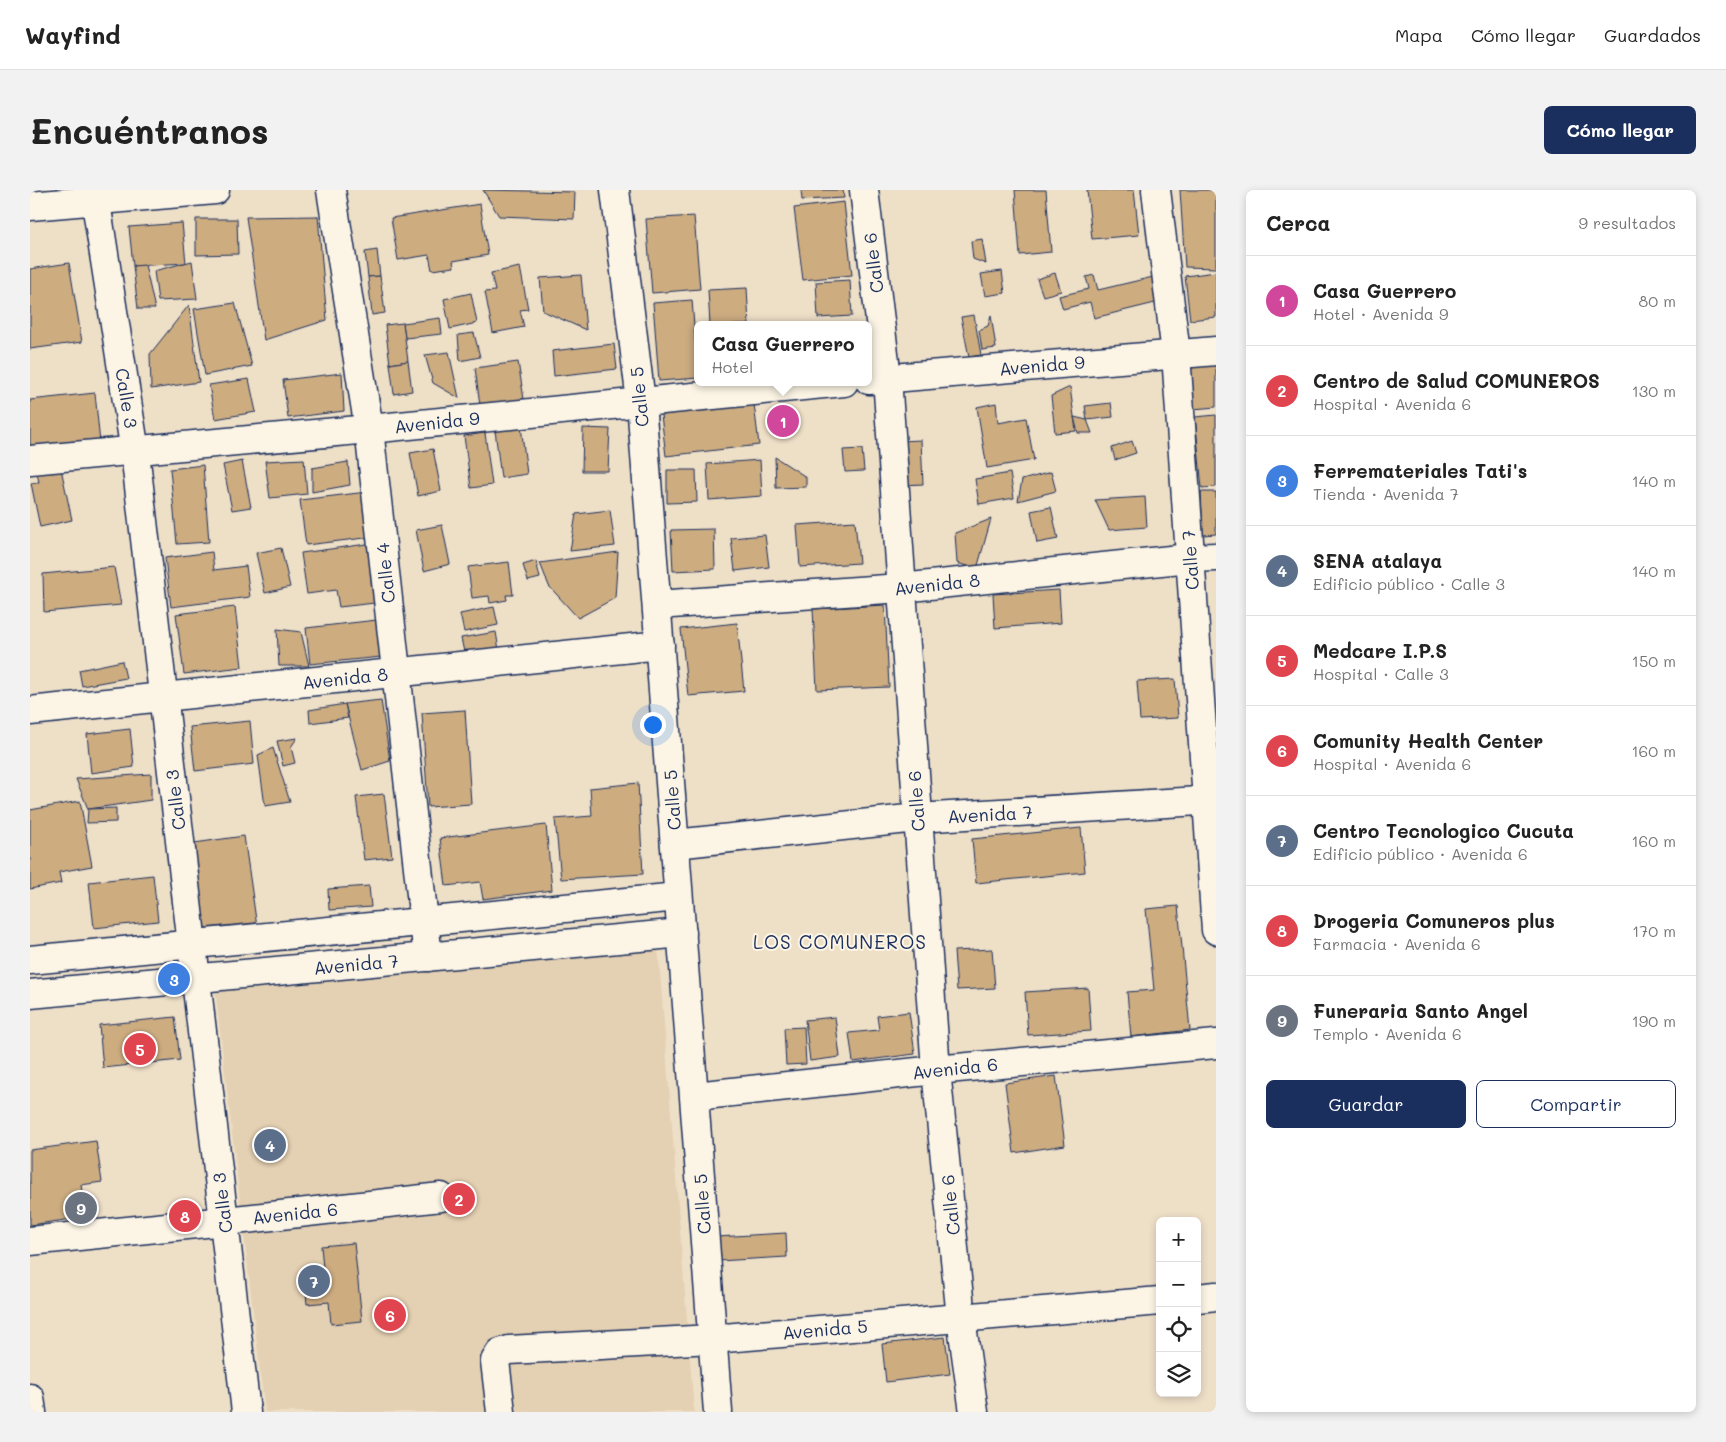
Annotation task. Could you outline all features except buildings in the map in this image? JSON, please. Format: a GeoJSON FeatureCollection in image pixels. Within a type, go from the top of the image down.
{"type":"FeatureCollection","features":[{"type":"Feature","properties":{"kind":"street"},"geometry":{"type":"LineString","coordinates":[[30,206],[95,195],[214,190]]}},
{"type":"Feature","properties":{"kind":"street","name":"Calle 4"},"geometry":{"type":"LineString","coordinates":[[331,190],[369,429],[428,957]]}},
{"type":"Feature","properties":{"kind":"street","name":"Calle 5"},"geometry":{"type":"LineString","coordinates":[[615,190],[641,402],[718,1412]]}},
{"type":"Feature","properties":{"kind":"street","name":"Calle 6"},"geometry":{"type":"LineString","coordinates":[[864,190],[877,379],[901,588],[936,1070],[961,1318],[974,1412]]}},
{"type":"Feature","properties":{"kind":"street","name":"Calle 7"},"geometry":{"type":"LineString","coordinates":[[1156,190],[1203,557],[1216,930]]}},
{"type":"Feature","properties":{"kind":"street","name":"Calle 3"},"geometry":{"type":"LineString","coordinates":[[95,195],[135,452],[246,1412]]}},
{"type":"Feature","properties":{"kind":"street","name":"Avenida 9"},"geometry":{"type":"LineString","coordinates":[[877,379],[1216,351]]}},
{"type":"Feature","properties":{"kind":"street","name":"Avenida 9"},"geometry":{"type":"LineString","coordinates":[[30,460],[135,452],[803,386]]}},
{"type":"Feature","properties":{"kind":"street","name":"Avenida 8"},"geometry":{"type":"LineString","coordinates":[[657,605],[901,588],[1203,557]]}},
{"type":"Feature","properties":{"kind":"street","name":"Avenida 8"},"geometry":{"type":"LineString","coordinates":[[30,710],[660,645]]}},
{"type":"Feature","properties":{"kind":"street","name":"Avenida 7"},"geometry":{"type":"LineString","coordinates":[[675,844],[917,818],[1211,801]]}},
{"type":"Feature","properties":{"kind":"street","name":"Avenida 7"},"geometry":{"type":"LineString","coordinates":[[30,960],[678,898]]}},
{"type":"Feature","properties":{"kind":"street","name":"Avenida 7"},"geometry":{"type":"LineString","coordinates":[[30,994],[682,934]]}},
{"type":"Feature","properties":{"kind":"street","name":"Avenida 6"},"geometry":{"type":"LineString","coordinates":[[695,1096],[936,1070],[1216,1044]]}},
{"type":"Feature","properties":{"kind":"street","name":"Avenida 6"},"geometry":{"type":"LineString","coordinates":[[30,1241],[440,1197]]}},
{"type":"Feature","properties":{"kind":"street"},"geometry":{"type":"LineString","coordinates":[[1201,1298],[1216,1296]]}},
{"type":"Feature","properties":{"kind":"street","name":"Avenida 5"},"geometry":{"type":"LineString","coordinates":[[501,1412],[495,1361],[500,1353],[509,1350],[712,1339],[1156,1301]]}},
{"type":"Feature","properties":{"kind":"street"},"geometry":{"type":"LineString","coordinates":[[30,1398],[32,1412]]}},
{"type":"Feature","properties":{"kind":"shaded area"},"geometry":{"type":"Polygon","coordinates":[[[658,947],[694,1412],[265,1412],[215,987],[658,947]]]}},
{"type":"Feature","properties":{"kind":"place","name":"Casa Guerrero"},"geometry":{"type":"Point","coordinates":[783,421]}},
{"type":"Feature","properties":{"kind":"place","name":"Ferremateriales Tati's"},"geometry":{"type":"Point","coordinates":[174,979]}},
{"type":"Feature","properties":{"kind":"place","name":"Medcare I.P.S"},"geometry":{"type":"Point","coordinates":[140,1049]}},
{"type":"Feature","properties":{"kind":"place","name":"SENA atalaya"},"geometry":{"type":"Point","coordinates":[270,1145]}},
{"type":"Feature","properties":{"kind":"place","name":"Centro de Salud COMUNEROS"},"geometry":{"type":"Point","coordinates":[459,1199]}},
{"type":"Feature","properties":{"kind":"place","name":"Funeraria Santo Angel"},"geometry":{"type":"Point","coordinates":[81,1208]}},
{"type":"Feature","properties":{"kind":"place","name":"Drogeria Comuneros plus"},"geometry":{"type":"Point","coordinates":[185,1216]}},
{"type":"Feature","properties":{"kind":"place","name":"Centro Tecnologico Cucuta"},"geometry":{"type":"Point","coordinates":[314,1281]}},
{"type":"Feature","properties":{"kind":"place","name":"Comunity Health Center"},"geometry":{"type":"Point","coordinates":[390,1315]}},
{"type":"Feature","properties":{"kind":"district","name":"LOS COMUNEROS"},"geometry":{"type":"Point","coordinates":[840,941]}}]}
